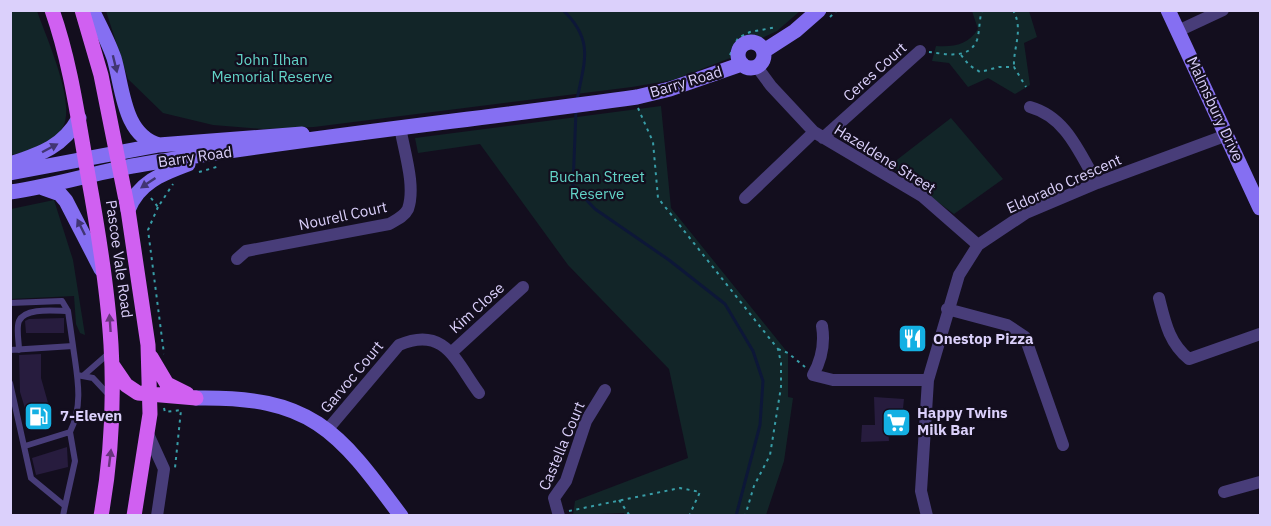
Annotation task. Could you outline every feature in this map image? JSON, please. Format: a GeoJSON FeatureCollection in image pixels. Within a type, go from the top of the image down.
{"type":"FeatureCollection","features":[{"type":"Feature","properties":{"kind":"main road","name":"Pascoe Vale Road"},"geometry":{"type":"LineString","coordinates":[[52,10],[66,51],[106,279],[114,408],[108,478],[101,516]]}},
{"type":"Feature","properties":{"kind":"main road","name":"Pascoe Vale Road"},"geometry":{"type":"LineString","coordinates":[[82,10],[101,75],[128,210],[148,352],[150,414],[138,497],[132,516]]}},
{"type":"Feature","properties":{"kind":"main road"},"geometry":{"type":"LineString","coordinates":[[148,352],[167,384],[177,391],[196,398]]}},
{"type":"Feature","properties":{"kind":"main road"},"geometry":{"type":"LineString","coordinates":[[113,366],[131,390],[151,395],[196,398]]}},
{"type":"Feature","properties":{"kind":"main road"},"geometry":{"type":"LineString","coordinates":[[150,414],[167,405],[196,398]]}},
{"type":"Feature","properties":{"kind":"street"},"geometry":{"type":"LineString","coordinates":[[92,10],[114,58],[129,115],[143,138],[159,145]]}},
{"type":"Feature","properties":{"kind":"street"},"geometry":{"type":"LineString","coordinates":[[764,51],[795,32],[819,10]]}},
{"type":"Feature","properties":{"kind":"street","name":"Malmsbury Drive"},"geometry":{"type":"LineString","coordinates":[[1168,10],[1260,208]]}},
{"type":"Feature","properties":{"kind":"street"},"geometry":{"type":"LineString","coordinates":[[1178,31],[1223,10]]}},
{"type":"Feature","properties":{"kind":"street"},"geometry":{"type":"LineString","coordinates":[[746,43],[755,43],[764,51],[764,58],[750,66],[739,53],[746,43]]}},
{"type":"Feature","properties":{"kind":"street","name":"Ceres Court"},"geometry":{"type":"LineString","coordinates":[[745,198],[920,51]]}},
{"type":"Feature","properties":{"kind":"street","name":"Barry Road"},"geometry":{"type":"LineString","coordinates":[[10,192],[43,188],[119,169],[220,159],[400,127],[637,97],[750,66]]}},
{"type":"Feature","properties":{"kind":"street","name":"Hazeldene Street"},"geometry":{"type":"LineString","coordinates":[[750,66],[818,135],[922,196],[978,245]]}},
{"type":"Feature","properties":{"kind":"street"},"geometry":{"type":"LineString","coordinates":[[1030,107],[1045,111],[1065,127],[1097,183]]}},
{"type":"Feature","properties":{"kind":"street"},"geometry":{"type":"LineString","coordinates":[[10,164],[32,158],[62,142],[79,118]]}},
{"type":"Feature","properties":{"kind":"street","name":"Nourell Court"},"geometry":{"type":"LineString","coordinates":[[237,259],[246,251],[389,224],[402,217],[408,209],[410,188],[400,127]]}},
{"type":"Feature","properties":{"kind":"street","name":"Barry Road"},"geometry":{"type":"LineString","coordinates":[[10,173],[159,145],[380,130]]}},
{"type":"Feature","properties":{"kind":"street","name":"Eldorado Crescent"},"geometry":{"type":"LineString","coordinates":[[927,516],[921,491],[928,380],[947,309],[959,275],[978,245],[1026,213],[1097,183],[1227,135]]}},
{"type":"Feature","properties":{"kind":"street"},"geometry":{"type":"LineString","coordinates":[[128,210],[136,192],[173,169],[220,159]]}},
{"type":"Feature","properties":{"kind":"street"},"geometry":{"type":"LineString","coordinates":[[43,188],[60,194],[66,201],[106,279]]}},
{"type":"Feature","properties":{"kind":"street","name":"Kim Close"},"geometry":{"type":"LineString","coordinates":[[452,352],[523,287]]}},
{"type":"Feature","properties":{"kind":"street"},"geometry":{"type":"LineString","coordinates":[[1158,298],[1165,324],[1176,349],[1189,358],[1260,334]]}},
{"type":"Feature","properties":{"kind":"street"},"geometry":{"type":"LineString","coordinates":[[947,309],[1006,325],[1025,337],[1063,445]]}},
{"type":"Feature","properties":{"kind":"street"},"geometry":{"type":"LineString","coordinates":[[822,326],[824,337],[820,362],[813,375],[833,380],[928,380]]}},
{"type":"Feature","properties":{"kind":"street","name":"Garvoc Court"},"geometry":{"type":"LineString","coordinates":[[328,429],[399,345],[416,338],[437,342],[452,352]]}},
{"type":"Feature","properties":{"kind":"street"},"geometry":{"type":"LineString","coordinates":[[452,352],[479,393]]}},
{"type":"Feature","properties":{"kind":"street","name":"Castella Court"},"geometry":{"type":"LineString","coordinates":[[558,514],[554,498],[566,481],[586,421],[605,390]]}},
{"type":"Feature","properties":{"kind":"street"},"geometry":{"type":"LineString","coordinates":[[196,398],[237,399],[278,405],[328,429],[357,456],[401,516]]}},
{"type":"Feature","properties":{"kind":"street"},"geometry":{"type":"LineString","coordinates":[[148,434],[164,469],[157,516]]}},
{"type":"Feature","properties":{"kind":"street"},"geometry":{"type":"LineString","coordinates":[[1224,492],[1260,482]]}},
{"type":"Feature","properties":{"kind":"lane"},"geometry":{"type":"LineString","coordinates":[[10,303],[62,301],[68,311],[80,375],[80,396],[77,419],[70,432],[75,461],[63,516]]}},
{"type":"Feature","properties":{"kind":"lane"},"geometry":{"type":"LineString","coordinates":[[19,350],[18,324],[23,316],[34,312],[68,311]]}},
{"type":"Feature","properties":{"kind":"lane"},"geometry":{"type":"LineString","coordinates":[[10,350],[73,346]]}},
{"type":"Feature","properties":{"kind":"lane"},"geometry":{"type":"LineString","coordinates":[[80,375],[112,350]]}},
{"type":"Feature","properties":{"kind":"lane"},"geometry":{"type":"LineString","coordinates":[[80,375],[99,382],[106,390],[114,408]]}},
{"type":"Feature","properties":{"kind":"lane"},"geometry":{"type":"LineString","coordinates":[[10,383],[31,478],[65,506]]}},
{"type":"Feature","properties":{"kind":"lane"},"geometry":{"type":"LineString","coordinates":[[25,446],[70,432]]}},
{"type":"Feature","properties":{"kind":"path"},"geometry":{"type":"LineString","coordinates":[[920,51],[964,54],[976,41],[981,10]]}},
{"type":"Feature","properties":{"kind":"path"},"geometry":{"type":"LineString","coordinates":[[1013,10],[1019,24],[1014,67],[1026,87]]}},
{"type":"Feature","properties":{"kind":"path"},"geometry":{"type":"LineString","coordinates":[[958,55],[980,72],[1014,67]]}},
{"type":"Feature","properties":{"kind":"path"},"geometry":{"type":"LineString","coordinates":[[637,97],[638,111],[653,142],[658,198],[778,349],[781,363],[781,387],[770,455],[754,486],[745,516]]}},
{"type":"Feature","properties":{"kind":"path"},"geometry":{"type":"LineString","coordinates":[[192,173],[220,159]]}},
{"type":"Feature","properties":{"kind":"path"},"geometry":{"type":"LineString","coordinates":[[143,186],[158,207],[175,181]]}},
{"type":"Feature","properties":{"kind":"path"},"geometry":{"type":"LineString","coordinates":[[778,349],[788,353],[813,375]]}},
{"type":"Feature","properties":{"kind":"path"},"geometry":{"type":"LineString","coordinates":[[558,514],[680,488],[700,492],[689,516]]}},
{"type":"Feature","properties":{"kind":"path"},"geometry":{"type":"LineString","coordinates":[[619,500],[630,516]]}},
{"type":"Feature","properties":{"kind":"green space"},"geometry":{"type":"Polygon","coordinates":[[[11,11],[37,11],[63,86],[66,116],[59,133],[47,143],[11,155],[11,11]]]}},
{"type":"Feature","properties":{"kind":"green space","name":"John Ilhan Memorial Reserve"},"geometry":{"type":"Polygon","coordinates":[[[106,11],[800,11],[777,31],[760,39],[746,39],[739,43],[733,57],[673,80],[314,127],[263,129],[213,125],[163,113],[128,79],[106,11]]]}},
{"type":"Feature","properties":{"kind":"green space"},"geometry":{"type":"Polygon","coordinates":[[[972,11],[1029,11],[1037,37],[1024,43],[1030,85],[1015,94],[988,78],[968,87],[949,63],[932,61],[936,46],[965,42],[978,29],[972,11]]]}},
{"type":"Feature","properties":{"kind":"green space","name":"Buchan Street Reserve"},"geometry":{"type":"Polygon","coordinates":[[[661,106],[671,208],[788,353],[788,397],[793,398],[784,461],[766,515],[625,516],[624,513],[573,515],[575,501],[688,458],[669,369],[568,265],[480,144],[418,153],[415,138],[661,106]]]}},
{"type":"Feature","properties":{"kind":"green space"},"geometry":{"type":"Polygon","coordinates":[[[951,118],[1003,179],[954,214],[889,166],[951,118]]]}},
{"type":"Feature","properties":{"kind":"green space"},"geometry":{"type":"Polygon","coordinates":[[[54,200],[73,260],[85,335],[80,333],[76,324],[74,296],[11,299],[11,209],[54,200]]]}},
{"type":"Feature","properties":{"kind":"building"},"geometry":{"type":"Polygon","coordinates":[[[64,318],[64,333],[26,333],[25,321],[29,319],[64,318]]]}},
{"type":"Feature","properties":{"kind":"building"},"geometry":{"type":"Polygon","coordinates":[[[41,354],[41,378],[52,417],[50,422],[31,428],[20,392],[19,355],[41,354]]]}},
{"type":"Feature","properties":{"kind":"building"},"geometry":{"type":"Polygon","coordinates":[[[874,397],[904,399],[901,428],[888,429],[889,441],[861,442],[862,425],[875,425],[874,397]]]}},
{"type":"Feature","properties":{"kind":"building"},"geometry":{"type":"Polygon","coordinates":[[[67,447],[68,467],[36,475],[32,458],[67,447]]]}},
{"type":"Feature","properties":{"kind":"waterway"},"geometry":{"type":"LineString","coordinates":[[563,10],[580,32],[585,52],[577,100]]}},
{"type":"Feature","properties":{"kind":"waterway"},"geometry":{"type":"LineString","coordinates":[[576,110],[573,186],[595,209],[669,260],[725,304],[753,351],[763,381],[760,425],[736,516]]}},
{"type":"Feature","properties":{"kind":"place","name":"Onestop Pizza"},"geometry":{"type":"Point","coordinates":[912,339]}},
{"type":"Feature","properties":{"kind":"place","name":"7-Eleven"},"geometry":{"type":"Point","coordinates":[39,416]}},
{"type":"Feature","properties":{"kind":"place","name":"Happy Twins Milk Bar"},"geometry":{"type":"Point","coordinates":[896,422]}}]}
